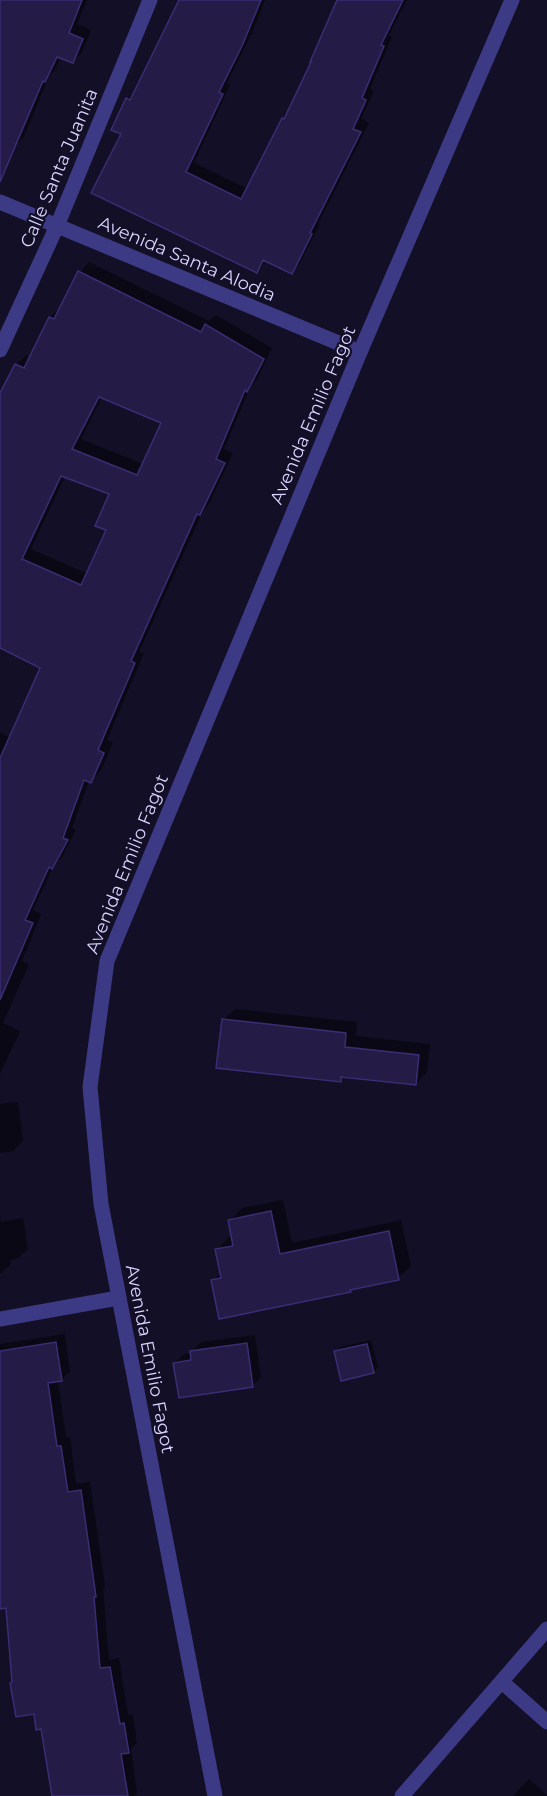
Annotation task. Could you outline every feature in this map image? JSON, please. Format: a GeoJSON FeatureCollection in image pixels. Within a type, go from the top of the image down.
{"type":"FeatureCollection","features":[{"type":"Feature","properties":{"kind":"street","name":"Calle Santa Juanita"},"geometry":{"type":"LineString","coordinates":[[0,350],[57,226],[150,0]]}},
{"type":"Feature","properties":{"kind":"street","name":"Avenida Emilio Fagot"},"geometry":{"type":"LineString","coordinates":[[215,1796],[101,1204],[90,1087],[107,961],[360,352],[512,0]]}},
{"type":"Feature","properties":{"kind":"street","name":"Avenida Santa Alodia"},"geometry":{"type":"LineString","coordinates":[[0,202],[360,352]]}},
{"type":"Feature","properties":{"kind":"street"},"geometry":{"type":"LineString","coordinates":[[0,1319],[118,1298]]}},
{"type":"Feature","properties":{"kind":"street"},"geometry":{"type":"LineString","coordinates":[[402,1796],[547,1629]]}},
{"type":"Feature","properties":{"kind":"street"},"geometry":{"type":"LineString","coordinates":[[502,1682],[547,1722]]}},
{"type":"Feature","properties":{"kind":"building"},"geometry":{"type":"Polygon","coordinates":[[[0,0],[82,0],[69,33],[83,39],[73,63],[57,57],[45,82],[43,81],[0,182],[0,0]]]}},
{"type":"Feature","properties":{"kind":"building"},"geometry":{"type":"Polygon","coordinates":[[[179,0],[261,0],[242,46],[219,92],[223,94],[186,172],[241,199],[282,118],[284,119],[337,0],[403,0],[381,45],[384,46],[362,98],[366,100],[353,129],[361,132],[292,274],[263,260],[257,273],[91,193],[121,134],[111,130],[126,98],[130,100],[179,0]]]}},
{"type":"Feature","properties":{"kind":"building"},"geometry":{"type":"Polygon","coordinates":[[[78,271],[201,332],[205,324],[264,359],[247,392],[245,390],[216,459],[225,463],[200,515],[197,514],[131,661],[135,663],[98,750],[104,753],[91,783],[84,780],[63,838],[68,840],[52,869],[49,867],[25,920],[33,923],[0,1000],[0,758],[40,668],[0,648],[0,393],[15,364],[24,368],[49,317],[54,319],[78,271]],[[99,397],[72,449],[137,475],[161,423],[99,397]],[[61,476],[22,559],[81,585],[106,530],[95,526],[109,494],[61,476]]]}},
{"type":"Feature","properties":{"kind":"building"},"geometry":{"type":"Polygon","coordinates":[[[222,1019],[346,1033],[345,1047],[419,1055],[416,1085],[341,1077],[341,1082],[216,1068],[222,1019]]]}},
{"type":"Feature","properties":{"kind":"building"},"geometry":{"type":"Polygon","coordinates":[[[271,1211],[280,1254],[389,1231],[399,1280],[219,1319],[211,1280],[221,1278],[215,1249],[233,1246],[228,1220],[271,1211]]]}},
{"type":"Feature","properties":{"kind":"building"},"geometry":{"type":"Polygon","coordinates":[[[56,1342],[62,1381],[48,1383],[57,1446],[61,1446],[68,1492],[81,1490],[96,1597],[94,1597],[100,1668],[110,1667],[120,1724],[124,1723],[129,1753],[121,1754],[128,1796],[52,1796],[41,1729],[36,1730],[34,1714],[16,1717],[10,1683],[12,1682],[6,1608],[0,1609],[0,1351],[56,1342]]]}},
{"type":"Feature","properties":{"kind":"building"},"geometry":{"type":"Polygon","coordinates":[[[247,1343],[253,1387],[179,1398],[173,1363],[191,1360],[190,1351],[247,1343]]]}},
{"type":"Feature","properties":{"kind":"building"},"geometry":{"type":"Polygon","coordinates":[[[367,1344],[374,1373],[341,1381],[334,1351],[367,1344]]]}}]}
